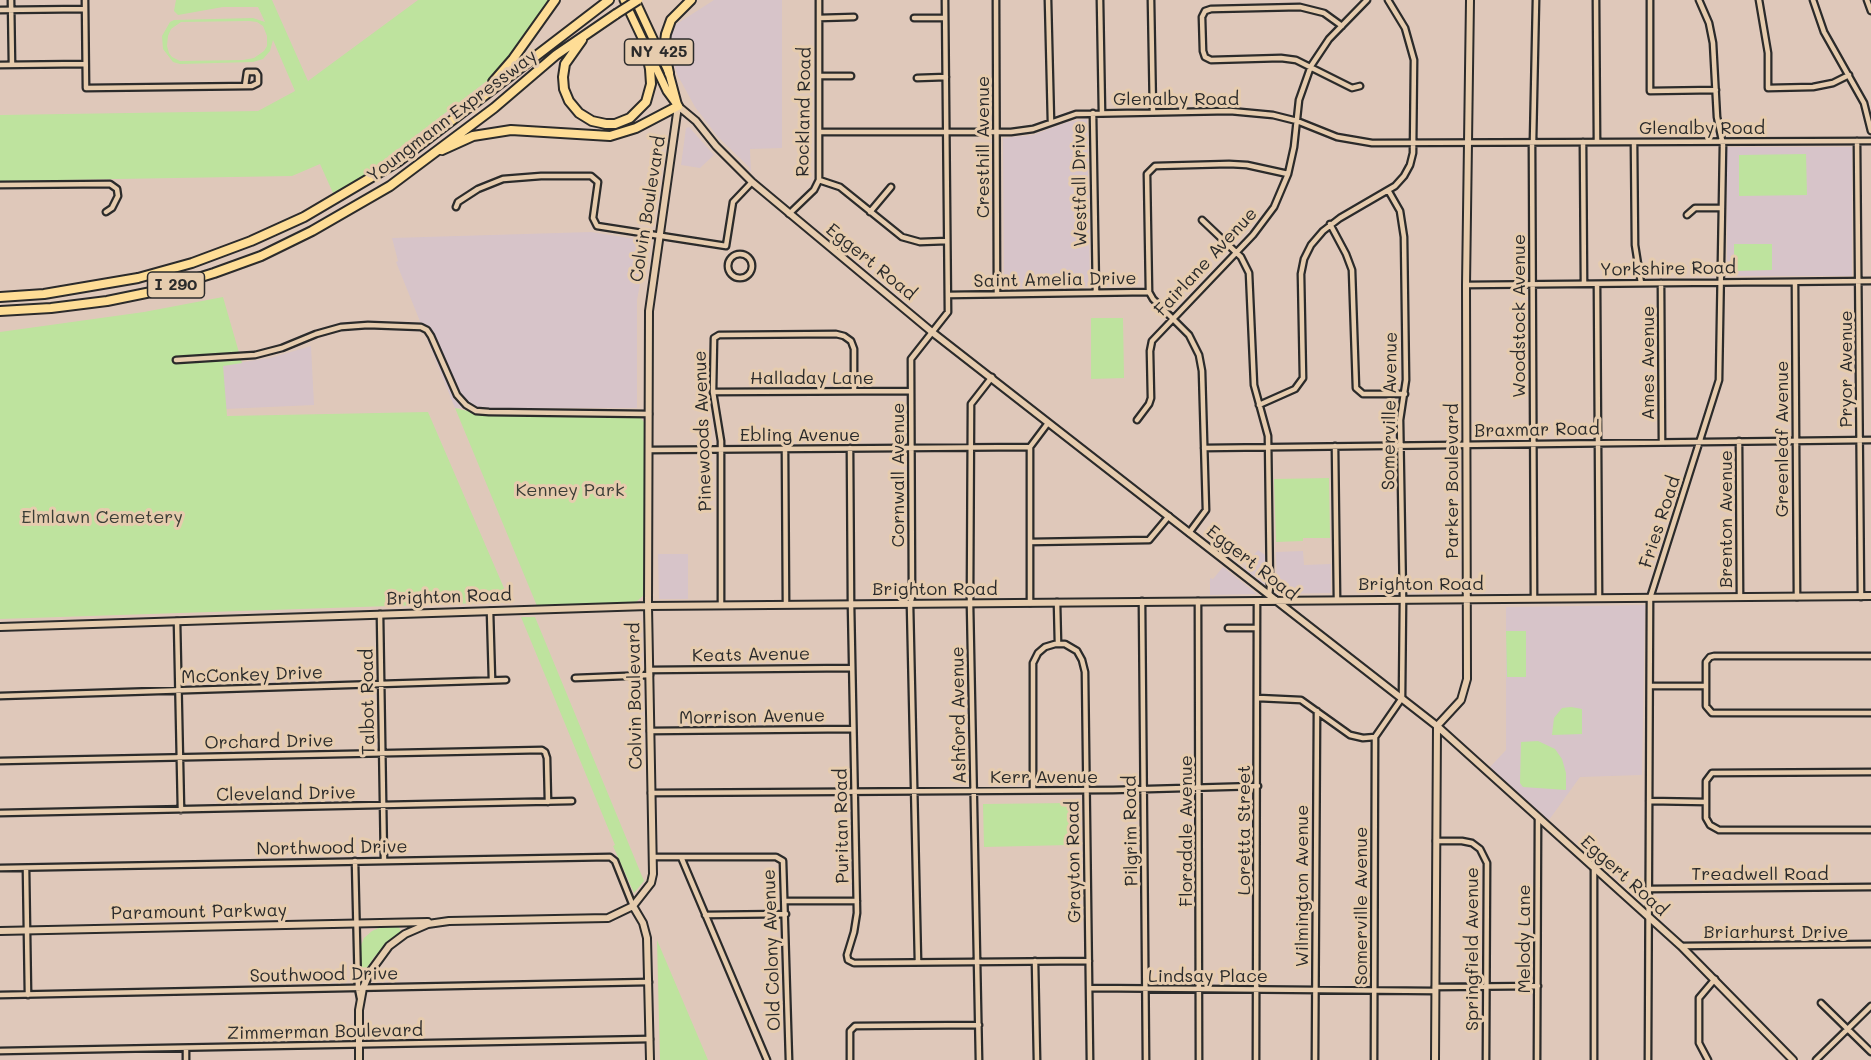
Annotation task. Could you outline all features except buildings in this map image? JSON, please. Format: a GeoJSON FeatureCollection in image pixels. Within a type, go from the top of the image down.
{"type":"FeatureCollection","features":[{"type":"Feature","properties":{"kind":"highway"},"geometry":{"type":"LineString","coordinates":[[479,98],[513,59],[555,0]]}},
{"type":"Feature","properties":{"kind":"highway","name":"Youngmann Expressway"},"geometry":{"type":"LineString","coordinates":[[0,297],[44,294],[138,278],[181,266],[251,241],[304,217],[399,161],[609,0]]}},
{"type":"Feature","properties":{"kind":"highway","name":"Youngmann Expressway"},"geometry":{"type":"LineString","coordinates":[[0,311],[96,302],[156,291],[261,256],[312,231],[390,186],[494,108],[556,55],[636,0]]}},
{"type":"Feature","properties":{"kind":"highway"},"geometry":{"type":"LineString","coordinates":[[669,73],[664,49],[666,34],[671,20],[691,0]]}},
{"type":"Feature","properties":{"kind":"highway"},"geometry":{"type":"LineString","coordinates":[[594,28],[568,58],[562,77],[566,95],[573,107],[586,118],[599,123],[623,122],[636,114],[646,102],[651,84],[644,42]]}},
{"type":"Feature","properties":{"kind":"highway"},"geometry":{"type":"LineString","coordinates":[[425,159],[473,136],[492,132],[511,130],[610,136],[636,128],[678,106]]}},
{"type":"Feature","properties":{"kind":"main road","name":"NY 425"},"geometry":{"type":"LineString","coordinates":[[624,0],[644,42]]}},
{"type":"Feature","properties":{"kind":"main road","name":"NY 425"},"geometry":{"type":"LineString","coordinates":[[636,0],[669,73],[678,106]]}},
{"type":"Feature","properties":{"kind":"main road"},"geometry":{"type":"LineString","coordinates":[[644,42],[667,91],[678,106]]}},
{"type":"Feature","properties":{"kind":"street"},"geometry":{"type":"LineString","coordinates":[[11,0],[12,65]]}},
{"type":"Feature","properties":{"kind":"street"},"geometry":{"type":"LineString","coordinates":[[85,0],[86,88],[245,86]]}},
{"type":"Feature","properties":{"kind":"street","name":"Rockland Road"},"geometry":{"type":"LineString","coordinates":[[789,214],[814,190],[819,180],[819,0]]}},
{"type":"Feature","properties":{"kind":"street","name":"Cornwall Avenue"},"geometry":{"type":"LineString","coordinates":[[918,962],[910,604],[912,597],[911,358],[948,312],[945,0]]}},
{"type":"Feature","properties":{"kind":"street","name":"Cresthill Avenue"},"geometry":{"type":"LineString","coordinates":[[996,0],[998,294]]}},
{"type":"Feature","properties":{"kind":"street","name":"Westfall Drive"},"geometry":{"type":"LineString","coordinates":[[1048,0],[1051,122]]}},
{"type":"Feature","properties":{"kind":"street","name":"Westfall Drive"},"geometry":{"type":"LineString","coordinates":[[1100,0],[1102,113]]}},
{"type":"Feature","properties":{"kind":"street"},"geometry":{"type":"LineString","coordinates":[[1151,0],[1153,112]]}},
{"type":"Feature","properties":{"kind":"street","name":"Fairlane Avenue"},"geometry":{"type":"LineString","coordinates":[[1137,420],[1151,398],[1150,351],[1152,341],[1258,229],[1274,207],[1288,174],[1294,147],[1299,99],[1311,66],[1322,49],[1367,0]]}},
{"type":"Feature","properties":{"kind":"street"},"geometry":{"type":"LineString","coordinates":[[1259,405],[1295,389],[1303,378],[1302,266],[1311,245],[1330,224],[1400,181],[1407,172],[1412,159],[1415,69],[1412,50],[1403,23],[1388,0]]}},
{"type":"Feature","properties":{"kind":"street","name":"Parker Boulevard"},"geometry":{"type":"LineString","coordinates":[[1437,726],[1461,700],[1466,686],[1466,285],[1470,0]]}},
{"type":"Feature","properties":{"kind":"street","name":"Woodstock Avenue"},"geometry":{"type":"LineString","coordinates":[[1534,598],[1532,142],[1536,0]]}},
{"type":"Feature","properties":{"kind":"street"},"geometry":{"type":"LineString","coordinates":[[1596,0],[1597,142]]}},
{"type":"Feature","properties":{"kind":"street"},"geometry":{"type":"LineString","coordinates":[[1650,0],[1650,91],[1716,90]]}},
{"type":"Feature","properties":{"kind":"street","name":"Fries Road"},"geometry":{"type":"LineString","coordinates":[[1648,1060],[1650,598],[1719,380],[1723,142],[1717,117],[1713,43],[1699,0]]}},
{"type":"Feature","properties":{"kind":"street"},"geometry":{"type":"LineString","coordinates":[[1758,0],[1768,53],[1768,88],[1822,86],[1849,75]]}},
{"type":"Feature","properties":{"kind":"street"},"geometry":{"type":"LineString","coordinates":[[1813,0],[1824,32],[1864,103],[1871,141]]}},
{"type":"Feature","properties":{"kind":"street"},"geometry":{"type":"LineString","coordinates":[[1867,0],[1871,11]]}},
{"type":"Feature","properties":{"kind":"street"},"geometry":{"type":"LineString","coordinates":[[1342,26],[1324,13],[1300,7],[1211,9],[1203,14],[1203,51],[1208,58],[1289,58],[1311,66],[1352,88],[1360,86]]}},
{"type":"Feature","properties":{"kind":"street"},"geometry":{"type":"LineString","coordinates":[[0,10],[85,9]]}},
{"type":"Feature","properties":{"kind":"street"},"geometry":{"type":"LineString","coordinates":[[819,18],[854,17]]}},
{"type":"Feature","properties":{"kind":"street"},"geometry":{"type":"LineString","coordinates":[[914,18],[945,18]]}},
{"type":"Feature","properties":{"kind":"street"},"geometry":{"type":"LineString","coordinates":[[0,66],[85,64]]}},
{"type":"Feature","properties":{"kind":"street"},"geometry":{"type":"LineString","coordinates":[[819,76],[851,76]]}},
{"type":"Feature","properties":{"kind":"street"},"geometry":{"type":"LineString","coordinates":[[916,78],[946,77]]}},
{"type":"Feature","properties":{"kind":"street","name":"Eggert Road"},"geometry":{"type":"LineString","coordinates":[[678,106],[696,121],[716,146],[752,182],[932,332],[1437,726],[1594,870],[1681,946],[1793,1060]]}},
{"type":"Feature","properties":{"kind":"street","name":"Colvin Boulevard"},"geometry":{"type":"LineString","coordinates":[[359,1060],[360,988],[389,946],[405,934],[440,922],[613,916],[633,906],[651,884],[653,857],[648,606],[649,311],[678,106]]}},
{"type":"Feature","properties":{"kind":"street","name":"Glenalby Road"},"geometry":{"type":"LineString","coordinates":[[819,132],[1022,131],[1066,117],[1092,113],[1244,111],[1273,115],[1297,121],[1348,140],[1372,143],[1871,141]]}},
{"type":"Feature","properties":{"kind":"street","name":"Westfall Drive"},"geometry":{"type":"LineString","coordinates":[[1092,113],[1096,292]]}},
{"type":"Feature","properties":{"kind":"street","name":"Pryor Avenue"},"geometry":{"type":"LineString","coordinates":[[1857,141],[1861,597]]}},
{"type":"Feature","properties":{"kind":"street"},"geometry":{"type":"LineString","coordinates":[[1583,142],[1584,284]]}},
{"type":"Feature","properties":{"kind":"street","name":"Ames Avenue"},"geometry":{"type":"LineString","coordinates":[[1634,142],[1635,245],[1641,283]]}},
{"type":"Feature","properties":{"kind":"street"},"geometry":{"type":"LineString","coordinates":[[1149,292],[1146,176],[1152,167],[1239,164],[1288,174]]}},
{"type":"Feature","properties":{"kind":"street"},"geometry":{"type":"LineString","coordinates":[[456,207],[458,202],[477,189],[503,179],[591,176],[598,182],[593,219],[597,226],[726,246]]}},
{"type":"Feature","properties":{"kind":"street"},"geometry":{"type":"LineString","coordinates":[[819,180],[840,187],[896,233],[908,239],[920,242],[947,241]]}},
{"type":"Feature","properties":{"kind":"street"},"geometry":{"type":"LineString","coordinates":[[732,256],[726,246],[733,202],[752,182]]}},
{"type":"Feature","properties":{"kind":"street"},"geometry":{"type":"LineString","coordinates":[[0,185],[110,184],[117,189],[118,196],[112,208],[106,212]]}},
{"type":"Feature","properties":{"kind":"street"},"geometry":{"type":"LineString","coordinates":[[870,212],[891,187]]}},
{"type":"Feature","properties":{"kind":"street","name":"Somerville Avenue"},"geometry":{"type":"LineString","coordinates":[[1388,190],[1400,211],[1403,230],[1406,362],[1405,394],[1400,420],[1402,698]]}},
{"type":"Feature","properties":{"kind":"street"},"geometry":{"type":"LineString","coordinates":[[1687,215],[1695,208],[1722,208]]}},
{"type":"Feature","properties":{"kind":"street"},"geometry":{"type":"LineString","coordinates":[[1202,220],[1245,262],[1250,279],[1254,385],[1266,426],[1268,447],[1269,595]]}},
{"type":"Feature","properties":{"kind":"street"},"geometry":{"type":"LineString","coordinates":[[1330,224],[1342,243],[1352,270],[1356,388],[1364,394],[1405,394]]}},
{"type":"Feature","properties":{"kind":"street"},"geometry":{"type":"LineString","coordinates":[[741,253],[751,260],[752,269],[747,276],[737,278],[729,273],[728,264],[732,256],[741,253]]}},
{"type":"Feature","properties":{"kind":"street","name":"Yorkshire Road"},"geometry":{"type":"LineString","coordinates":[[1466,285],[1871,281]]}},
{"type":"Feature","properties":{"kind":"street","name":"Greenleaf Avenue"},"geometry":{"type":"LineString","coordinates":[[1795,282],[1797,597]]}},
{"type":"Feature","properties":{"kind":"street","name":"Ames Avenue"},"geometry":{"type":"LineString","coordinates":[[1661,283],[1662,442]]}},
{"type":"Feature","properties":{"kind":"street"},"geometry":{"type":"LineString","coordinates":[[1597,284],[1599,598]]}},
{"type":"Feature","properties":{"kind":"street","name":"Saint Amelia Drive"},"geometry":{"type":"LineString","coordinates":[[948,295],[1149,292],[1193,342],[1201,363],[1206,510],[1189,533]]}},
{"type":"Feature","properties":{"kind":"street"},"geometry":{"type":"LineString","coordinates":[[176,360],[255,355],[282,348],[316,334],[353,326],[421,327],[432,336],[457,395],[466,405],[476,411],[648,414]]}},
{"type":"Feature","properties":{"kind":"street","name":"Pinewoods Avenue"},"geometry":{"type":"LineString","coordinates":[[721,605],[720,449],[713,392],[713,343],[716,336],[836,334],[844,336],[853,345],[854,391]]}},
{"type":"Feature","properties":{"kind":"street","name":"Ashford Avenue"},"geometry":{"type":"LineString","coordinates":[[979,1060],[970,603],[971,404],[992,377]]}},
{"type":"Feature","properties":{"kind":"street","name":"Halladay Lane"},"geometry":{"type":"LineString","coordinates":[[713,392],[911,391]]}},
{"type":"Feature","properties":{"kind":"street"},"geometry":{"type":"LineString","coordinates":[[1030,603],[1030,447],[1048,423]]}},
{"type":"Feature","properties":{"kind":"street","name":"Braxmar Road"},"geometry":{"type":"LineString","coordinates":[[1204,448],[1871,440]]}},
{"type":"Feature","properties":{"kind":"street","name":"Brenton Avenue"},"geometry":{"type":"LineString","coordinates":[[1739,441],[1740,597]]}},
{"type":"Feature","properties":{"kind":"street"},"geometry":{"type":"LineString","coordinates":[[1335,446],[1337,599]]}},
{"type":"Feature","properties":{"kind":"street","name":"Ebling Avenue"},"geometry":{"type":"LineString","coordinates":[[649,450],[1030,447]]}},
{"type":"Feature","properties":{"kind":"street","name":"Puritan Road"},"geometry":{"type":"LineString","coordinates":[[850,448],[856,925],[847,955],[848,960],[854,963],[1089,961]]}},
{"type":"Feature","properties":{"kind":"street"},"geometry":{"type":"LineString","coordinates":[[785,449],[786,604]]}},
{"type":"Feature","properties":{"kind":"street"},"geometry":{"type":"LineString","coordinates":[[1030,542],[1149,540],[1169,516]]}},
{"type":"Feature","properties":{"kind":"street","name":"Brighton Road"},"geometry":{"type":"LineString","coordinates":[[0,627],[648,606],[1871,596]]}},
{"type":"Feature","properties":{"kind":"street","name":"Loretta Street"},"geometry":{"type":"LineString","coordinates":[[1256,1060],[1257,600]]}},
{"type":"Feature","properties":{"kind":"street","name":"Pilgrim Road"},"geometry":{"type":"LineString","coordinates":[[1142,601],[1146,1060]]}},
{"type":"Feature","properties":{"kind":"street","name":"Floradale Avenue"},"geometry":{"type":"LineString","coordinates":[[1198,601],[1199,1060]]}},
{"type":"Feature","properties":{"kind":"street"},"geometry":{"type":"LineString","coordinates":[[1033,790],[1032,667],[1041,650],[1058,644],[1057,602]]}},
{"type":"Feature","properties":{"kind":"street"},"geometry":{"type":"LineString","coordinates":[[490,611],[492,680]]}},
{"type":"Feature","properties":{"kind":"street","name":"Talbot Road"},"geometry":{"type":"LineString","coordinates":[[380,614],[384,861]]}},
{"type":"Feature","properties":{"kind":"street"},"geometry":{"type":"LineString","coordinates":[[177,621],[181,810]]}},
{"type":"Feature","properties":{"kind":"street"},"geometry":{"type":"LineString","coordinates":[[1228,628],[1257,628]]}},
{"type":"Feature","properties":{"kind":"street","name":"Grayton Road"},"geometry":{"type":"LineString","coordinates":[[1058,644],[1074,649],[1084,665],[1090,1060]]}},
{"type":"Feature","properties":{"kind":"street"},"geometry":{"type":"LineString","coordinates":[[1871,656],[1710,657],[1706,662],[1706,706],[1715,714],[1871,713]]}},
{"type":"Feature","properties":{"kind":"street","name":"Keats Avenue"},"geometry":{"type":"LineString","coordinates":[[650,673],[852,668]]}},
{"type":"Feature","properties":{"kind":"street"},"geometry":{"type":"LineString","coordinates":[[575,678],[650,673]]}},
{"type":"Feature","properties":{"kind":"street","name":"McConkey Drive"},"geometry":{"type":"LineString","coordinates":[[0,696],[506,680]]}},
{"type":"Feature","properties":{"kind":"street"},"geometry":{"type":"LineString","coordinates":[[1650,686],[1706,686]]}},
{"type":"Feature","properties":{"kind":"street"},"geometry":{"type":"LineString","coordinates":[[1258,698],[1296,699],[1305,702],[1350,735],[1363,738],[1375,737],[1402,698]]}},
{"type":"Feature","properties":{"kind":"street","name":"Wilmington Avenue"},"geometry":{"type":"LineString","coordinates":[[1315,1060],[1317,711]]}},
{"type":"Feature","properties":{"kind":"street"},"geometry":{"type":"LineString","coordinates":[[1435,1060],[1437,726]]}},
{"type":"Feature","properties":{"kind":"street","name":"Morrison Avenue"},"geometry":{"type":"LineString","coordinates":[[650,731],[853,729]]}},
{"type":"Feature","properties":{"kind":"street","name":"Somerville Avenue"},"geometry":{"type":"LineString","coordinates":[[1374,1060],[1375,737]]}},
{"type":"Feature","properties":{"kind":"street","name":"Orchard Drive"},"geometry":{"type":"LineString","coordinates":[[0,761],[543,750],[546,754],[548,802]]}},
{"type":"Feature","properties":{"kind":"street"},"geometry":{"type":"LineString","coordinates":[[1871,772],[1714,773],[1706,781],[1707,822],[1712,828],[1719,830],[1871,830]]}},
{"type":"Feature","properties":{"kind":"street","name":"Kerr Avenue"},"geometry":{"type":"LineString","coordinates":[[651,793],[1087,790],[1258,786]]}},
{"type":"Feature","properties":{"kind":"street","name":"Cleveland Drive"},"geometry":{"type":"LineString","coordinates":[[0,813],[572,801]]}},
{"type":"Feature","properties":{"kind":"street"},"geometry":{"type":"LineString","coordinates":[[1649,801],[1706,802]]}},
{"type":"Feature","properties":{"kind":"street","name":"Melody Lane"},"geometry":{"type":"LineString","coordinates":[[1537,1060],[1538,819]]}},
{"type":"Feature","properties":{"kind":"street","name":"Springfield Avenue"},"geometry":{"type":"LineString","coordinates":[[1436,841],[1468,842],[1476,846],[1485,858],[1486,1060]]}},
{"type":"Feature","properties":{"kind":"street","name":"Northwood Drive"},"geometry":{"type":"LineString","coordinates":[[0,868],[610,857],[615,861],[633,906]]}},
{"type":"Feature","properties":{"kind":"street","name":"Old Colony Avenue"},"geometry":{"type":"LineString","coordinates":[[653,857],[779,858],[784,864],[789,1060]]}},
{"type":"Feature","properties":{"kind":"street"},"geometry":{"type":"LineString","coordinates":[[681,857],[767,1060]]}},
{"type":"Feature","properties":{"kind":"street"},"geometry":{"type":"LineString","coordinates":[[355,861],[360,988]]}},
{"type":"Feature","properties":{"kind":"street"},"geometry":{"type":"LineString","coordinates":[[26,868],[28,995]]}},
{"type":"Feature","properties":{"kind":"street"},"geometry":{"type":"LineString","coordinates":[[1594,870],[1594,1060]]}},
{"type":"Feature","properties":{"kind":"street","name":"Treadwell Road"},"geometry":{"type":"LineString","coordinates":[[1649,889],[1871,887]]}},
{"type":"Feature","properties":{"kind":"street"},"geometry":{"type":"LineString","coordinates":[[786,901],[856,901]]}},
{"type":"Feature","properties":{"kind":"street"},"geometry":{"type":"LineString","coordinates":[[633,906],[646,933],[650,1060]]}},
{"type":"Feature","properties":{"kind":"street"},"geometry":{"type":"LineString","coordinates":[[705,915],[786,914]]}},
{"type":"Feature","properties":{"kind":"street","name":"Paramount Parkway"},"geometry":{"type":"LineString","coordinates":[[0,931],[440,922]]}},
{"type":"Feature","properties":{"kind":"street"},"geometry":{"type":"LineString","coordinates":[[399,923],[403,924],[405,934]]}},
{"type":"Feature","properties":{"kind":"street","name":"Briarhurst Drive"},"geometry":{"type":"LineString","coordinates":[[1681,946],[1871,944]]}},
{"type":"Feature","properties":{"kind":"street"},"geometry":{"type":"LineString","coordinates":[[1035,961],[1037,1060]]}},
{"type":"Feature","properties":{"kind":"street"},"geometry":{"type":"LineString","coordinates":[[1708,1060],[1699,1043],[1699,998],[1715,979]]}},
{"type":"Feature","properties":{"kind":"street","name":"Southwood Drive"},"geometry":{"type":"LineString","coordinates":[[0,995],[649,982]]}},
{"type":"Feature","properties":{"kind":"street","name":"Lindsay Place"},"geometry":{"type":"LineString","coordinates":[[1089,988],[1374,990],[1538,986]]}},
{"type":"Feature","properties":{"kind":"street"},"geometry":{"type":"LineString","coordinates":[[1821,1003],[1871,1052]]}},
{"type":"Feature","properties":{"kind":"street"},"geometry":{"type":"LineString","coordinates":[[1816,1060],[1871,1006]]}},
{"type":"Feature","properties":{"kind":"street"},"geometry":{"type":"LineString","coordinates":[[850,1060],[850,1031],[855,1026],[978,1025]]}},
{"type":"Feature","properties":{"kind":"street","name":"Zimmerman Boulevard"},"geometry":{"type":"LineString","coordinates":[[0,1051],[650,1039]]}},
{"type":"Feature","properties":{"kind":"street"},"geometry":{"type":"LineString","coordinates":[[186,1048],[186,1060]]}},
{"type":"Feature","properties":{"kind":"shaded area"},"geometry":{"type":"Polygon","coordinates":[[[714,0],[782,0],[782,148],[750,149],[751,172],[750,168],[718,137],[695,107],[678,76],[670,54],[670,36],[675,25],[714,0]]]}},
{"type":"Feature","properties":{"kind":"shaded area"},"geometry":{"type":"Polygon","coordinates":[[[1087,119],[1090,286],[1004,288],[1003,138],[1033,135],[1068,122],[1087,119]]]}},
{"type":"Feature","properties":{"kind":"shaded area"},"geometry":{"type":"Polygon","coordinates":[[[689,127],[714,155],[700,168],[681,165],[686,128],[689,127]]]}},
{"type":"Feature","properties":{"kind":"shaded area"},"geometry":{"type":"Polygon","coordinates":[[[1727,147],[1852,147],[1852,276],[1727,276],[1727,147]]]}},
{"type":"Feature","properties":{"kind":"shaded area"},"geometry":{"type":"Polygon","coordinates":[[[591,232],[648,241],[637,300],[637,408],[455,408],[396,262],[398,261],[392,238],[591,232]]]}},
{"type":"Feature","properties":{"kind":"shaded area"},"geometry":{"type":"Polygon","coordinates":[[[311,346],[314,405],[225,409],[223,365],[270,358],[311,346]]]}},
{"type":"Feature","properties":{"kind":"shaded area"},"geometry":{"type":"Polygon","coordinates":[[[1258,550],[1265,555],[1265,585],[1243,568],[1258,550]]]}},
{"type":"Feature","properties":{"kind":"shaded area"},"geometry":{"type":"Polygon","coordinates":[[[1303,551],[1304,565],[1331,564],[1331,593],[1277,594],[1276,552],[1303,551]]]}},
{"type":"Feature","properties":{"kind":"shaded area"},"geometry":{"type":"Polygon","coordinates":[[[658,554],[688,554],[688,599],[659,599],[658,554]]]}},
{"type":"Feature","properties":{"kind":"shaded area"},"geometry":{"type":"Polygon","coordinates":[[[1223,567],[1257,594],[1210,595],[1210,578],[1213,579],[1223,567]]]}},
{"type":"Feature","properties":{"kind":"shaded area"},"geometry":{"type":"Polygon","coordinates":[[[1645,605],[1642,775],[1580,777],[1549,820],[1490,767],[1506,750],[1506,607],[1645,605]]]}},
{"type":"Feature","properties":{"kind":"green space"},"geometry":{"type":"Polygon","coordinates":[[[176,0],[272,0],[308,81],[418,0],[551,0],[496,74],[359,179],[333,193],[320,164],[292,176],[0,181],[0,115],[258,111],[295,91],[273,40],[270,51],[263,59],[253,62],[180,64],[173,62],[163,49],[162,36],[170,22],[174,20],[253,18],[265,22],[258,7],[223,7],[178,15],[174,11],[176,0]],[[181,22],[171,29],[168,36],[169,53],[180,61],[254,58],[267,46],[267,36],[263,26],[257,22],[181,22]]]}},
{"type":"Feature","properties":{"kind":"green space"},"geometry":{"type":"Polygon","coordinates":[[[1806,154],[1807,195],[1739,196],[1739,155],[1806,154]]]}},
{"type":"Feature","properties":{"kind":"green space"},"geometry":{"type":"Polygon","coordinates":[[[1734,244],[1772,244],[1772,270],[1734,271],[1734,244]]]}},
{"type":"Feature","properties":{"kind":"green space","name":"Elmlawn Cemetery"},"geometry":{"type":"Polygon","coordinates":[[[223,297],[242,363],[223,366],[227,416],[428,412],[510,602],[0,619],[0,332],[144,312],[223,297]]]}},
{"type":"Feature","properties":{"kind":"green space"},"geometry":{"type":"Polygon","coordinates":[[[1091,318],[1123,318],[1124,378],[1091,379],[1091,318]]]}},
{"type":"Feature","properties":{"kind":"green space","name":"Kenney Park"},"geometry":{"type":"Polygon","coordinates":[[[455,408],[480,414],[640,417],[644,422],[644,595],[636,602],[537,606],[455,408]]]}},
{"type":"Feature","properties":{"kind":"green space"},"geometry":{"type":"Polygon","coordinates":[[[1329,478],[1330,538],[1303,538],[1303,541],[1276,542],[1274,479],[1329,478]]]}},
{"type":"Feature","properties":{"kind":"green space"},"geometry":{"type":"Polygon","coordinates":[[[521,617],[535,617],[644,881],[634,893],[613,846],[615,845],[521,617]]]}},
{"type":"Feature","properties":{"kind":"green space"},"geometry":{"type":"Polygon","coordinates":[[[1506,631],[1526,631],[1526,677],[1507,677],[1506,631]]]}},
{"type":"Feature","properties":{"kind":"green space"},"geometry":{"type":"Polygon","coordinates":[[[1562,708],[1582,709],[1582,734],[1552,735],[1554,718],[1562,708]]]}},
{"type":"Feature","properties":{"kind":"green space"},"geometry":{"type":"Polygon","coordinates":[[[1538,741],[1555,749],[1562,759],[1566,773],[1566,790],[1523,787],[1520,783],[1521,742],[1538,741]]]}},
{"type":"Feature","properties":{"kind":"green space"},"geometry":{"type":"Polygon","coordinates":[[[1069,803],[1069,845],[984,847],[983,804],[1069,803]]]}},
{"type":"Feature","properties":{"kind":"green space"},"geometry":{"type":"Polygon","coordinates":[[[381,927],[399,927],[401,932],[374,957],[360,979],[360,948],[364,938],[381,927]]]}},
{"type":"Feature","properties":{"kind":"green space"},"geometry":{"type":"Polygon","coordinates":[[[657,940],[708,1060],[660,1060],[657,940]]]}}]}
